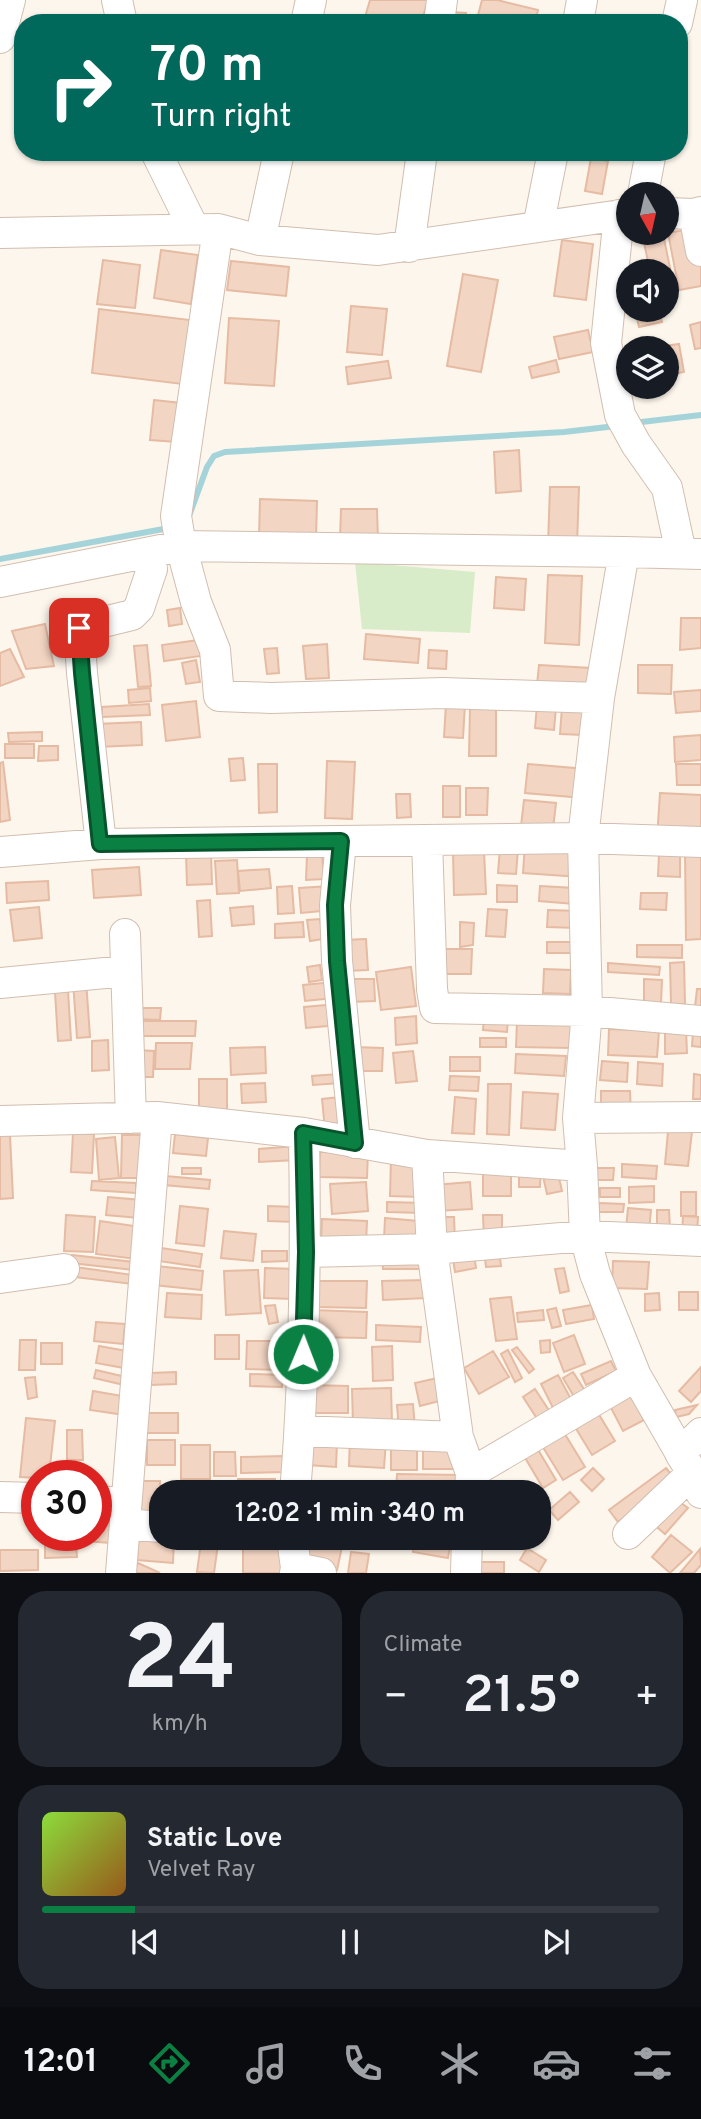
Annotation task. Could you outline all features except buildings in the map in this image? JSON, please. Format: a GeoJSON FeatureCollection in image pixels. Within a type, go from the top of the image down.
{"type":"FeatureCollection","features":[{"type":"Feature","properties":{"kind":"street"},"geometry":{"type":"LineString","coordinates":[[0,38],[10,0]]}},
{"type":"Feature","properties":{"kind":"street"},"geometry":{"type":"LineString","coordinates":[[162,161],[206,229],[179,532],[196,602],[215,650],[219,696],[271,698],[443,693],[599,698]]}},
{"type":"Feature","properties":{"kind":"street"},"geometry":{"type":"LineString","coordinates":[[260,240],[277,161]]}},
{"type":"Feature","properties":{"kind":"street"},"geometry":{"type":"LineString","coordinates":[[409,247],[421,161]]}},
{"type":"Feature","properties":{"kind":"street"},"geometry":{"type":"LineString","coordinates":[[538,227],[551,161]]}},
{"type":"Feature","properties":{"kind":"street"},"geometry":{"type":"LineString","coordinates":[[645,182],[649,161]]}},
{"type":"Feature","properties":{"kind":"street"},"geometry":{"type":"LineString","coordinates":[[687,213],[701,251]]}},
{"type":"Feature","properties":{"kind":"street"},"geometry":{"type":"LineString","coordinates":[[0,233],[206,229],[260,240],[377,250],[616,216]]}},
{"type":"Feature","properties":{"kind":"street"},"geometry":{"type":"LineString","coordinates":[[0,582],[179,532],[691,554],[667,488],[636,444],[620,415],[606,343],[620,245]]}},
{"type":"Feature","properties":{"kind":"street"},"geometry":{"type":"LineString","coordinates":[[624,552],[599,698],[583,838],[587,1011],[578,1118],[585,1237],[595,1274],[636,1376],[695,1465],[628,1534]]}},
{"type":"Feature","properties":{"kind":"street"},"geometry":{"type":"LineString","coordinates":[[100,844],[79,628],[132,615],[139,608],[152,569]]}},
{"type":"Feature","properties":{"kind":"street"},"geometry":{"type":"LineString","coordinates":[[0,852],[100,844],[583,838],[701,842]]}},
{"type":"Feature","properties":{"kind":"street"},"geometry":{"type":"LineString","coordinates":[[427,840],[435,1008],[587,1011],[701,1021]]}},
{"type":"Feature","properties":{"kind":"street"},"geometry":{"type":"LineString","coordinates":[[341,841],[335,905],[337,961],[355,1143]]}},
{"type":"Feature","properties":{"kind":"street"},"geometry":{"type":"LineString","coordinates":[[121,1573],[115,1510],[144,1118],[126,971],[125,934]]}},
{"type":"Feature","properties":{"kind":"street"},"geometry":{"type":"LineString","coordinates":[[0,984],[126,971]]}},
{"type":"Feature","properties":{"kind":"street"},"geometry":{"type":"LineString","coordinates":[[578,1118],[701,1117]]}},
{"type":"Feature","properties":{"kind":"street"},"geometry":{"type":"LineString","coordinates":[[0,1121],[144,1118],[303,1133],[427,1155],[582,1166]]}},
{"type":"Feature","properties":{"kind":"street"},"geometry":{"type":"LineString","coordinates":[[296,1480],[306,1252],[303,1133]]}},
{"type":"Feature","properties":{"kind":"street"},"geometry":{"type":"LineString","coordinates":[[427,1155],[432,1249],[458,1437],[469,1480]]}},
{"type":"Feature","properties":{"kind":"street"},"geometry":{"type":"LineString","coordinates":[[306,1252],[432,1249],[585,1237],[701,1241]]}},
{"type":"Feature","properties":{"kind":"street"},"geometry":{"type":"LineString","coordinates":[[0,1278],[64,1269]]}},
{"type":"Feature","properties":{"kind":"street"},"geometry":{"type":"LineString","coordinates":[[475,1480],[636,1376]]}},
{"type":"Feature","properties":{"kind":"street"},"geometry":{"type":"LineString","coordinates":[[300,1431],[458,1437]]}},
{"type":"Feature","properties":{"kind":"street"},"geometry":{"type":"LineString","coordinates":[[0,1497],[21,1498]]}},
{"type":"Feature","properties":{"kind":"street"},"geometry":{"type":"LineString","coordinates":[[115,1510],[149,1523]]}},
{"type":"Feature","properties":{"kind":"street"},"geometry":{"type":"LineString","coordinates":[[296,1550],[304,1571]]}},
{"type":"Feature","properties":{"kind":"street"},"geometry":{"type":"LineString","coordinates":[[466,1573],[467,1550]]}},
{"type":"Feature","properties":{"kind":"green space"},"geometry":{"type":"Polygon","coordinates":[[[355,562],[475,572],[470,633],[362,629],[355,562]]]}},
{"type":"Feature","properties":{"kind":"waterway"},"geometry":{"type":"LineString","coordinates":[[633,423],[701,415]]}},
{"type":"Feature","properties":{"kind":"waterway"},"geometry":{"type":"LineString","coordinates":[[189,516],[207,467],[214,456],[225,452],[564,432],[616,426]]}},
{"type":"Feature","properties":{"kind":"waterway"},"geometry":{"type":"LineString","coordinates":[[0,559],[169,528]]}},
{"type":"Feature","properties":{"kind":"route"},"geometry":{"type":"LineString","coordinates":[[79,628],[100,844],[341,841],[335,905],[337,961],[355,1143],[303,1133],[306,1252],[303,1354]]}}]}
